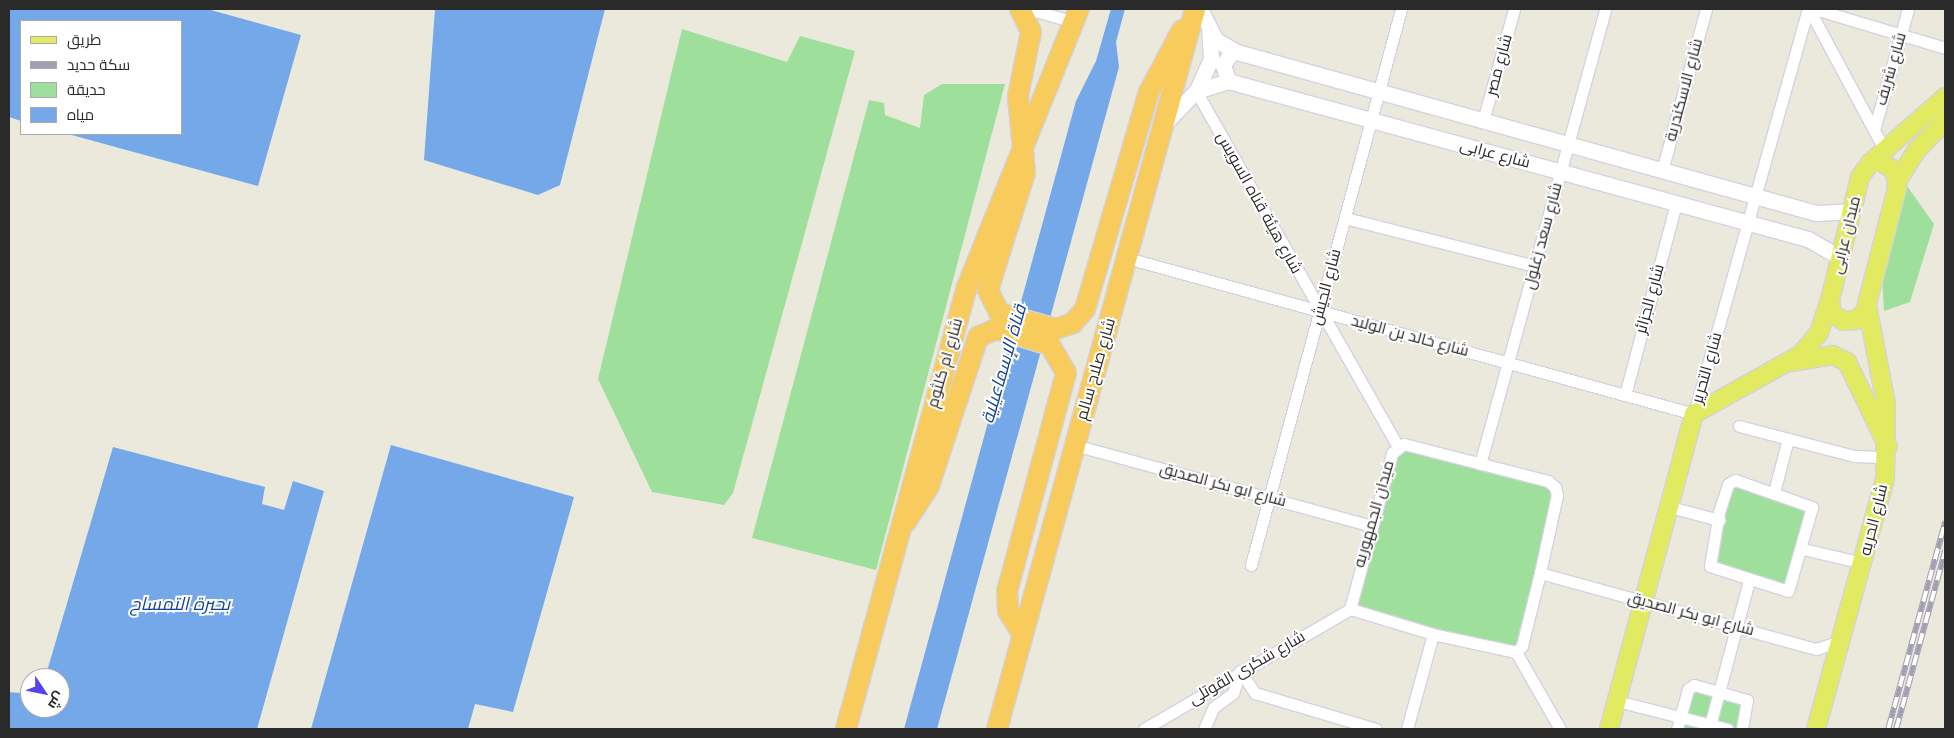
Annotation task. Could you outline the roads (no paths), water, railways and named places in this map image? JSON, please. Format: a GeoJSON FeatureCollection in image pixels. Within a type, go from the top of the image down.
{"type":"FeatureCollection","features":[{"type":"Feature","properties":{"kind":"highway"},"geometry":{"type":"LineString","coordinates":[[998,321],[988,290],[1023,180],[1018,96],[1031,32],[1020,9]]}},
{"type":"Feature","properties":{"kind":"highway"},"geometry":{"type":"LineString","coordinates":[[1053,337],[1073,323],[1084,309],[1149,92],[1166,55],[1196,12]]}},
{"type":"Feature","properties":{"kind":"highway","name":"شارع صلاح سالم"},"geometry":{"type":"LineString","coordinates":[[997,729],[1161,129],[1196,12]]}},
{"type":"Feature","properties":{"kind":"highway","name":"شارع ام كلثوم"},"geometry":{"type":"LineString","coordinates":[[846,729],[967,287],[1022,144],[1077,15]]}},
{"type":"Feature","properties":{"kind":"highway"},"geometry":{"type":"LineString","coordinates":[[998,321],[1053,337]]}},
{"type":"Feature","properties":{"kind":"highway"},"geometry":{"type":"LineString","coordinates":[[900,529],[929,486],[973,344],[998,321]]}},
{"type":"Feature","properties":{"kind":"highway"},"geometry":{"type":"LineString","coordinates":[[1022,633],[1008,611],[1007,591],[1066,373],[1053,337]]}},
{"type":"Feature","properties":{"kind":"main road"},"geometry":{"type":"LineString","coordinates":[[1870,163],[1884,149],[1908,134],[1945,97]]}},
{"type":"Feature","properties":{"kind":"main road"},"geometry":{"type":"LineString","coordinates":[[1830,300],[1837,318],[1849,322],[1861,317],[1867,305],[1898,180],[1916,152],[1945,120]]}},
{"type":"Feature","properties":{"kind":"main road"},"geometry":{"type":"LineString","coordinates":[[1870,163],[1889,164],[1898,180]]}},
{"type":"Feature","properties":{"kind":"main road","name":"ميدان عرابى"},"geometry":{"type":"LineString","coordinates":[[1830,300],[1860,178],[1870,163]]}},
{"type":"Feature","properties":{"kind":"main road"},"geometry":{"type":"LineString","coordinates":[[1694,414],[1788,363],[1819,333],[1830,300]]}},
{"type":"Feature","properties":{"kind":"main road","name":"شارع الحريه"},"geometry":{"type":"LineString","coordinates":[[1816,729],[1863,563],[1888,452],[1886,404],[1867,305]]}},
{"type":"Feature","properties":{"kind":"main road"},"geometry":{"type":"LineString","coordinates":[[1788,363],[1832,355],[1847,362],[1888,452]]}},
{"type":"Feature","properties":{"kind":"main road","name":"شارع التحرير"},"geometry":{"type":"LineString","coordinates":[[1609,729],[1694,414]]}},
{"type":"Feature","properties":{"kind":"street"},"geometry":{"type":"LineString","coordinates":[[1028,9],[1077,15]]}},
{"type":"Feature","properties":{"kind":"street","name":"شارع الجيش"},"geometry":{"type":"LineString","coordinates":[[1251,565],[1401,9]]}},
{"type":"Feature","properties":{"kind":"street","name":"شارع مصر"},"geometry":{"type":"LineString","coordinates":[[1483,121],[1514,9]]}},
{"type":"Feature","properties":{"kind":"street","name":"شارع سعد زغلول"},"geometry":{"type":"LineString","coordinates":[[1480,464],[1605,9]]}},
{"type":"Feature","properties":{"kind":"street","name":"شارع الاسكندرية"},"geometry":{"type":"LineString","coordinates":[[1662,171],[1706,9]]}},
{"type":"Feature","properties":{"kind":"street"},"geometry":{"type":"LineString","coordinates":[[1808,9],[1884,149]]}},
{"type":"Feature","properties":{"kind":"street","name":"شارع التحرير"},"geometry":{"type":"LineString","coordinates":[[1694,414],[1808,9]]}},
{"type":"Feature","properties":{"kind":"street"},"geometry":{"type":"LineString","coordinates":[[1815,9],[1945,48]]}},
{"type":"Feature","properties":{"kind":"street","name":"شارع شريف"},"geometry":{"type":"LineString","coordinates":[[1874,130],[1908,9]]}},
{"type":"Feature","properties":{"kind":"street","name":"شارع عرابى"},"geometry":{"type":"LineString","coordinates":[[1196,12],[1209,31],[1233,50],[1816,213],[1852,211]]}},
{"type":"Feature","properties":{"kind":"street"},"geometry":{"type":"LineString","coordinates":[[1161,129],[1196,91],[1210,67],[1209,31]]}},
{"type":"Feature","properties":{"kind":"street"},"geometry":{"type":"LineString","coordinates":[[1196,91],[1228,81],[1223,65],[1233,50]]}},
{"type":"Feature","properties":{"kind":"street","name":"شارع عرابى"},"geometry":{"type":"LineString","coordinates":[[1228,81],[1817,242],[1841,258]]}},
{"type":"Feature","properties":{"kind":"street","name":"شارع هيئة قناه السويس"},"geometry":{"type":"LineString","coordinates":[[1196,91],[1397,446]]}},
{"type":"Feature","properties":{"kind":"street","name":"شارع الجزائر"},"geometry":{"type":"LineString","coordinates":[[1625,394],[1676,203]]}},
{"type":"Feature","properties":{"kind":"street"},"geometry":{"type":"LineString","coordinates":[[1345,218],[1535,266]]}},
{"type":"Feature","properties":{"kind":"street","name":"شارع خالد بن الوليد"},"geometry":{"type":"LineString","coordinates":[[1127,258],[1694,414]]}},
{"type":"Feature","properties":{"kind":"street"},"geometry":{"type":"LineString","coordinates":[[1739,426],[1854,456],[1888,452]]}},
{"type":"Feature","properties":{"kind":"street"},"geometry":{"type":"LineString","coordinates":[[1774,492],[1788,439]]}},
{"type":"Feature","properties":{"kind":"street","name":"شارع ابو بكر الصديق"},"geometry":{"type":"LineString","coordinates":[[1074,445],[1372,526]]}},
{"type":"Feature","properties":{"kind":"street","name":"ميدان الجمهوريه"},"geometry":{"type":"LineString","coordinates":[[1350,609],[1372,526],[1397,446],[1548,481],[1555,487],[1540,573],[1522,646],[1516,652]]}},
{"type":"Feature","properties":{"kind":"street"},"geometry":{"type":"LineString","coordinates":[[1732,480],[1774,492],[1812,508],[1802,549],[1788,591],[1749,581],[1710,566],[1719,520],[1732,480]]}},
{"type":"Feature","properties":{"kind":"street"},"geometry":{"type":"LineString","coordinates":[[1670,507],[1719,520]]}},
{"type":"Feature","properties":{"kind":"street"},"geometry":{"type":"LineString","coordinates":[[1802,549],[1863,563]]}},
{"type":"Feature","properties":{"kind":"street","name":"شارع ابو بكر الصديق"},"geometry":{"type":"LineString","coordinates":[[1540,573],[1816,649],[1841,641]]}},
{"type":"Feature","properties":{"kind":"street"},"geometry":{"type":"LineString","coordinates":[[1710,727],[1749,581]]}},
{"type":"Feature","properties":{"kind":"street"},"geometry":{"type":"LineString","coordinates":[[1350,609],[1433,634],[1516,652],[1560,729]]}},
{"type":"Feature","properties":{"kind":"street","name":"شارع شكرى القوتلى"},"geometry":{"type":"LineString","coordinates":[[1144,729],[1240,671],[1350,609]]}},
{"type":"Feature","properties":{"kind":"street"},"geometry":{"type":"LineString","coordinates":[[1407,729],[1433,634]]}},
{"type":"Feature","properties":{"kind":"street"},"geometry":{"type":"LineString","coordinates":[[1204,729],[1214,707],[1233,693],[1240,671]]}},
{"type":"Feature","properties":{"kind":"street"},"geometry":{"type":"LineString","coordinates":[[1240,671],[1254,693],[1376,729]]}},
{"type":"Feature","properties":{"kind":"street"},"geometry":{"type":"LineString","coordinates":[[1677,729],[1691,685],[1749,702],[1742,729]]}},
{"type":"Feature","properties":{"kind":"street"},"geometry":{"type":"LineString","coordinates":[[1617,701],[1680,717],[1710,727],[1728,729]]}},
{"type":"Feature","properties":{"kind":"water"},"geometry":{"type":"Polygon","coordinates":[[[9,9],[207,9],[301,35],[258,186],[72,135],[182,135],[182,20],[20,20],[20,121],[9,117],[9,9]]]}},
{"type":"Feature","properties":{"kind":"water"},"geometry":{"type":"Polygon","coordinates":[[[435,9],[605,9],[560,185],[538,195],[424,160],[435,9]]]}},
{"type":"Feature","properties":{"kind":"water","name":"قناة الإسماعيلية"},"geometry":{"type":"Polygon","coordinates":[[[1111,9],[1125,9],[1116,42],[1119,67],[937,729],[904,729],[1076,101],[1096,61],[1111,9]]]}},
{"type":"Feature","properties":{"kind":"water"},"geometry":{"type":"Polygon","coordinates":[[[391,445],[574,497],[513,712],[475,704],[468,729],[311,729],[391,445]]]}},
{"type":"Feature","properties":{"kind":"water","name":"بحيرة التمساح"},"geometry":{"type":"Polygon","coordinates":[[[113,447],[265,487],[262,504],[284,510],[293,481],[324,491],[257,729],[9,729],[9,692],[20,693],[20,718],[70,718],[70,668],[48,668],[113,447]]]}},
{"type":"Feature","properties":{"kind":"railway"},"geometry":{"type":"LineString","coordinates":[[1888,729],[1945,522]]}},
{"type":"Feature","properties":{"kind":"railway"},"geometry":{"type":"LineString","coordinates":[[1896,729],[1945,551]]}}]}
